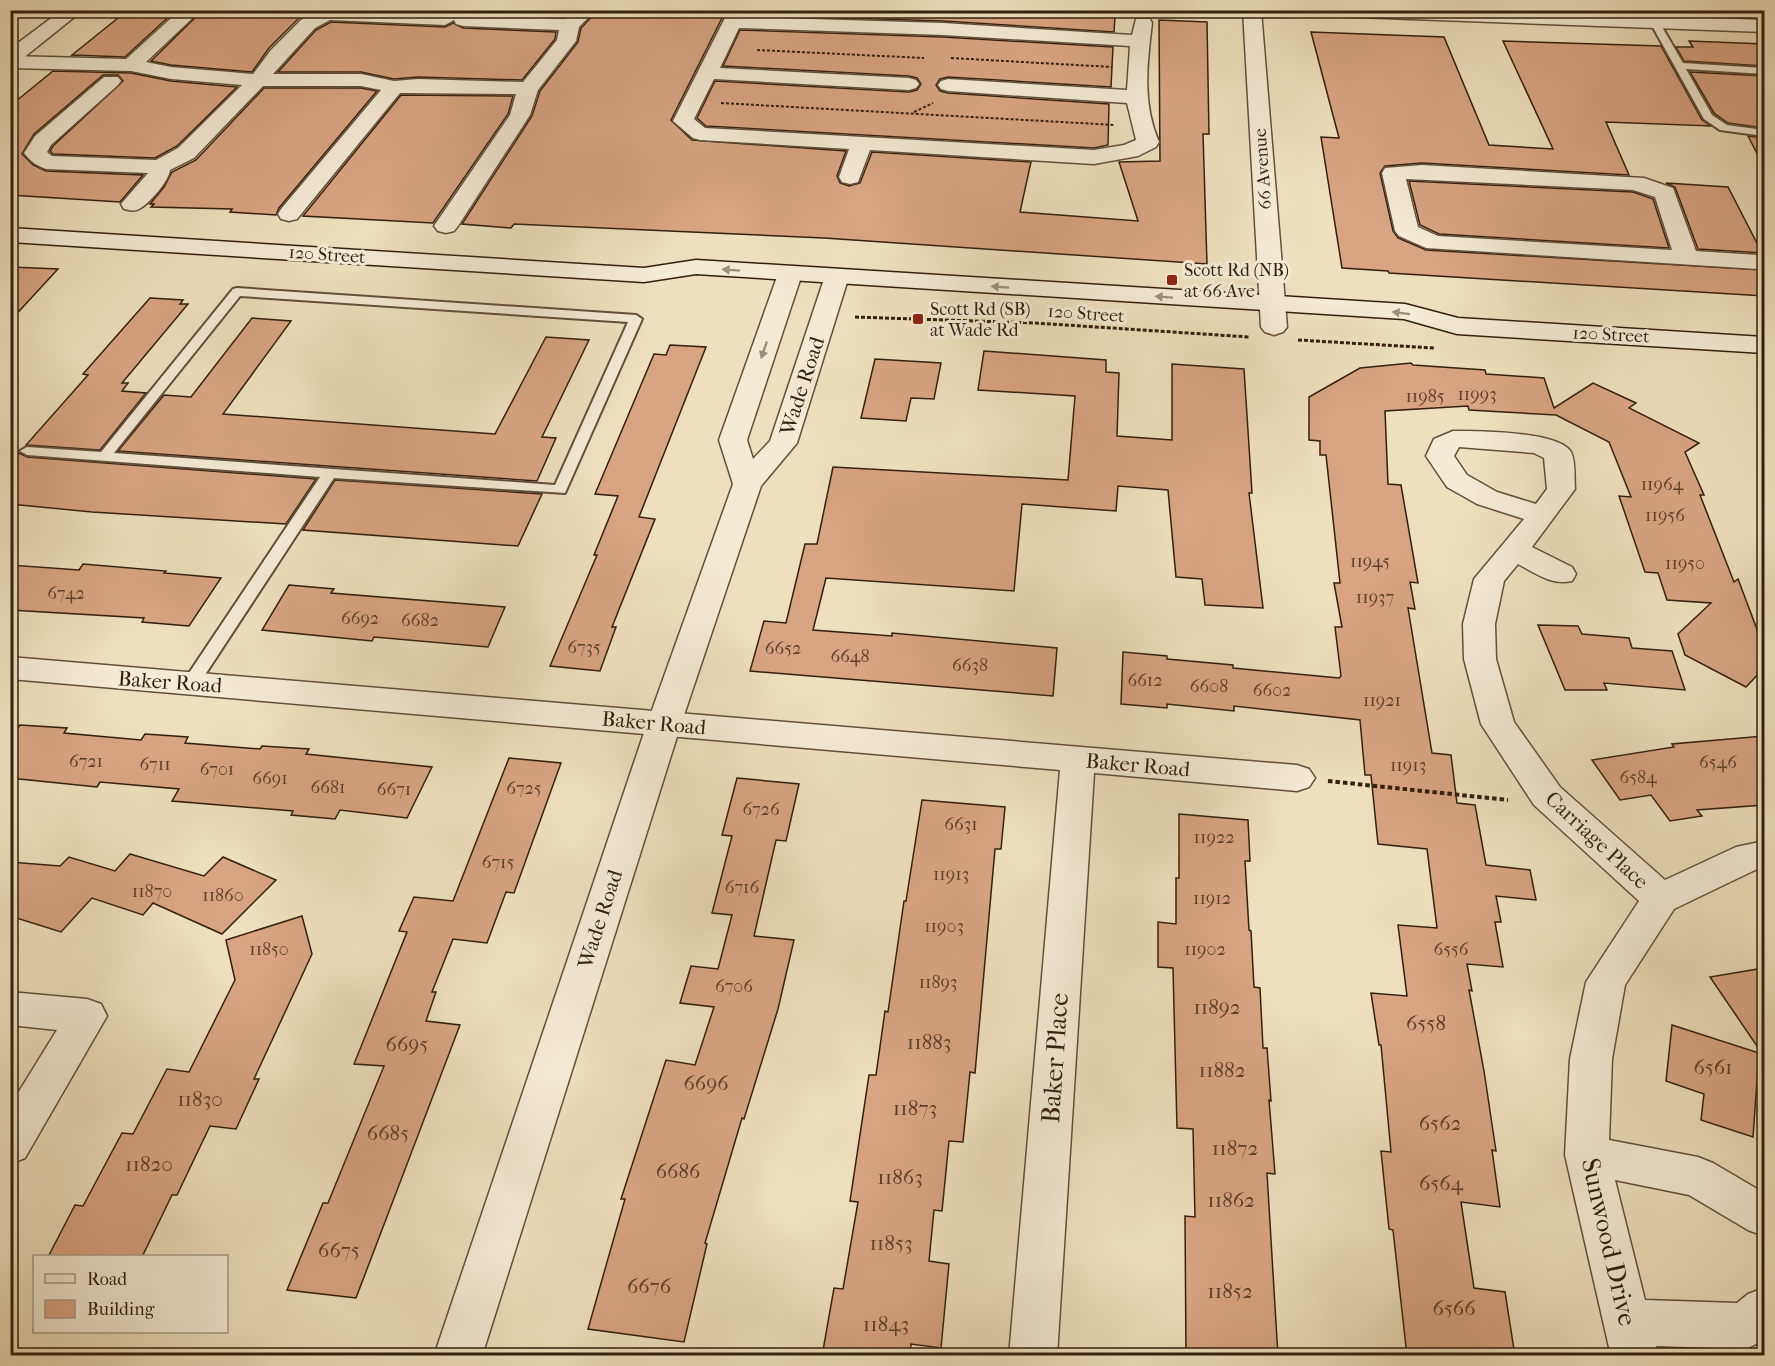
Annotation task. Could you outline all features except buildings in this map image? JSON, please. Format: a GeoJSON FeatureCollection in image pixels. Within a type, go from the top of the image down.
{"type":"FeatureCollection","features":[{"type":"Feature","properties":{"kind":"street"},"geometry":{"type":"LineString","coordinates":[[10,61],[74,10]]}},
{"type":"Feature","properties":{"kind":"street"},"geometry":{"type":"LineString","coordinates":[[130,65],[192,10]]}},
{"type":"Feature","properties":{"kind":"street"},"geometry":{"type":"LineString","coordinates":[[446,226],[520,115],[528,88],[566,40],[570,25],[587,10]]}},
{"type":"Feature","properties":{"kind":"street","name":"66 Avenue"},"geometry":{"type":"LineString","coordinates":[[1252,10],[1273,315]]}},
{"type":"Feature","properties":{"kind":"street"},"geometry":{"type":"LineString","coordinates":[[1330,10],[1764,26]]}},
{"type":"Feature","properties":{"kind":"street"},"geometry":{"type":"LineString","coordinates":[[111,81],[42,141],[35,153],[45,162],[160,167],[186,153],[258,80],[278,54],[308,24],[327,12],[570,25]]}},
{"type":"Feature","properties":{"kind":"street"},"geometry":{"type":"LineString","coordinates":[[736,16],[943,29],[1141,32],[1137,97],[1140,126],[1148,142],[1130,151],[1094,157],[700,134],[683,121],[736,16]]}},
{"type":"Feature","properties":{"kind":"street"},"geometry":{"type":"LineString","coordinates":[[10,61],[130,65],[171,73],[258,80],[361,80],[394,87],[418,85],[528,88]]}},
{"type":"Feature","properties":{"kind":"street"},"geometry":{"type":"LineString","coordinates":[[708,72],[909,84]]}},
{"type":"Feature","properties":{"kind":"street"},"geometry":{"type":"LineString","coordinates":[[948,85],[1137,97]]}},
{"type":"Feature","properties":{"kind":"street"},"geometry":{"type":"LineString","coordinates":[[289,214],[394,87]]}},
{"type":"Feature","properties":{"kind":"street"},"geometry":{"type":"LineString","coordinates":[[850,177],[861,144]]}},
{"type":"Feature","properties":{"kind":"street"},"geometry":{"type":"LineString","coordinates":[[132,204],[158,178],[160,167]]}},
{"type":"Feature","properties":{"kind":"street"},"geometry":{"type":"LineString","coordinates":[[1686,258],[1665,193],[1636,183],[1422,172],[1393,173],[1407,231],[1434,243],[1686,258],[1758,262]]}},
{"type":"Feature","properties":{"kind":"street","name":"120 Street"},"geometry":{"type":"LineString","coordinates":[[10,235],[644,274],[690,289],[786,284],[1273,315],[1409,335],[1457,326],[1764,345]]}},
{"type":"Feature","properties":{"kind":"street"},"geometry":{"type":"LineString","coordinates":[[747,484],[733,440],[786,284]]}},
{"type":"Feature","properties":{"kind":"street","name":"Wade Road"},"geometry":{"type":"LineString","coordinates":[[458,1356],[664,724],[747,484],[783,443],[834,287]]}},
{"type":"Feature","properties":{"kind":"street","name":"Carriage Place"},"geometry":{"type":"LineString","coordinates":[[1543,515],[1489,579],[1479,624],[1480,659],[1498,724],[1547,796],[1660,899]]}},
{"type":"Feature","properties":{"kind":"street"},"geometry":{"type":"LineString","coordinates":[[1513,550],[1561,574]]}},
{"type":"Feature","properties":{"kind":"street","name":"Baker Road"},"geometry":{"type":"LineString","coordinates":[[10,668],[1297,778]]}},
{"type":"Feature","properties":{"kind":"street","name":"Baker Place"},"geometry":{"type":"LineString","coordinates":[[1033,1356],[1078,760]]}},
{"type":"Feature","properties":{"kind":"street"},"geometry":{"type":"LineString","coordinates":[[1660,899],[1749,857],[1764,855]]}},
{"type":"Feature","properties":{"kind":"street","name":"Sunwood Drive"},"geometry":{"type":"LineString","coordinates":[[1631,1339],[1587,1155],[1591,1059],[1606,982],[1660,899]]}},
{"type":"Feature","properties":{"kind":"street"},"geometry":{"type":"LineString","coordinates":[[10,1008],[87,1016],[10,1145]]}},
{"type":"Feature","properties":{"kind":"street"},"geometry":{"type":"LineString","coordinates":[[1587,1155],[1698,1177],[1764,1216]]}},
{"type":"Feature","properties":{"kind":"street"},"geometry":{"type":"LineString","coordinates":[[1631,1339],[1746,1326],[1764,1310]]}},
{"type":"Feature","properties":{"kind":"lane"},"geometry":{"type":"LineString","coordinates":[[1655,22],[1708,117],[1724,128],[1764,133]]}},
{"type":"Feature","properties":{"kind":"lane"},"geometry":{"type":"LineString","coordinates":[[1680,66],[1764,71]]}},
{"type":"Feature","properties":{"kind":"lane"},"geometry":{"type":"LineString","coordinates":[[27,451],[104,457],[560,490],[636,319],[237,292],[104,457]]}},
{"type":"Feature","properties":{"kind":"lane"},"geometry":{"type":"LineString","coordinates":[[191,683],[330,473]]}},
{"type":"Feature","properties":{"kind":"path"},"geometry":{"type":"LineString","coordinates":[[720,48],[924,58]]}},
{"type":"Feature","properties":{"kind":"path"},"geometry":{"type":"LineString","coordinates":[[951,58],[1138,68]]}},
{"type":"Feature","properties":{"kind":"path"},"geometry":{"type":"LineString","coordinates":[[693,101],[1140,126]]}},
{"type":"Feature","properties":{"kind":"path"},"geometry":{"type":"LineString","coordinates":[[851,317],[1035,323],[1242,337]]}},
{"type":"Feature","properties":{"kind":"path"},"geometry":{"type":"LineString","coordinates":[[1297,778],[1518,801]]}},
{"type":"Feature","properties":{"kind":"place","name":"Scott Rd (NB) at 66 Ave"},"geometry":{"type":"Point","coordinates":[1172,280]}},
{"type":"Feature","properties":{"kind":"place","name":"Scott Rd (SB) at Wade Rd"},"geometry":{"type":"Point","coordinates":[918,319]}}]}
